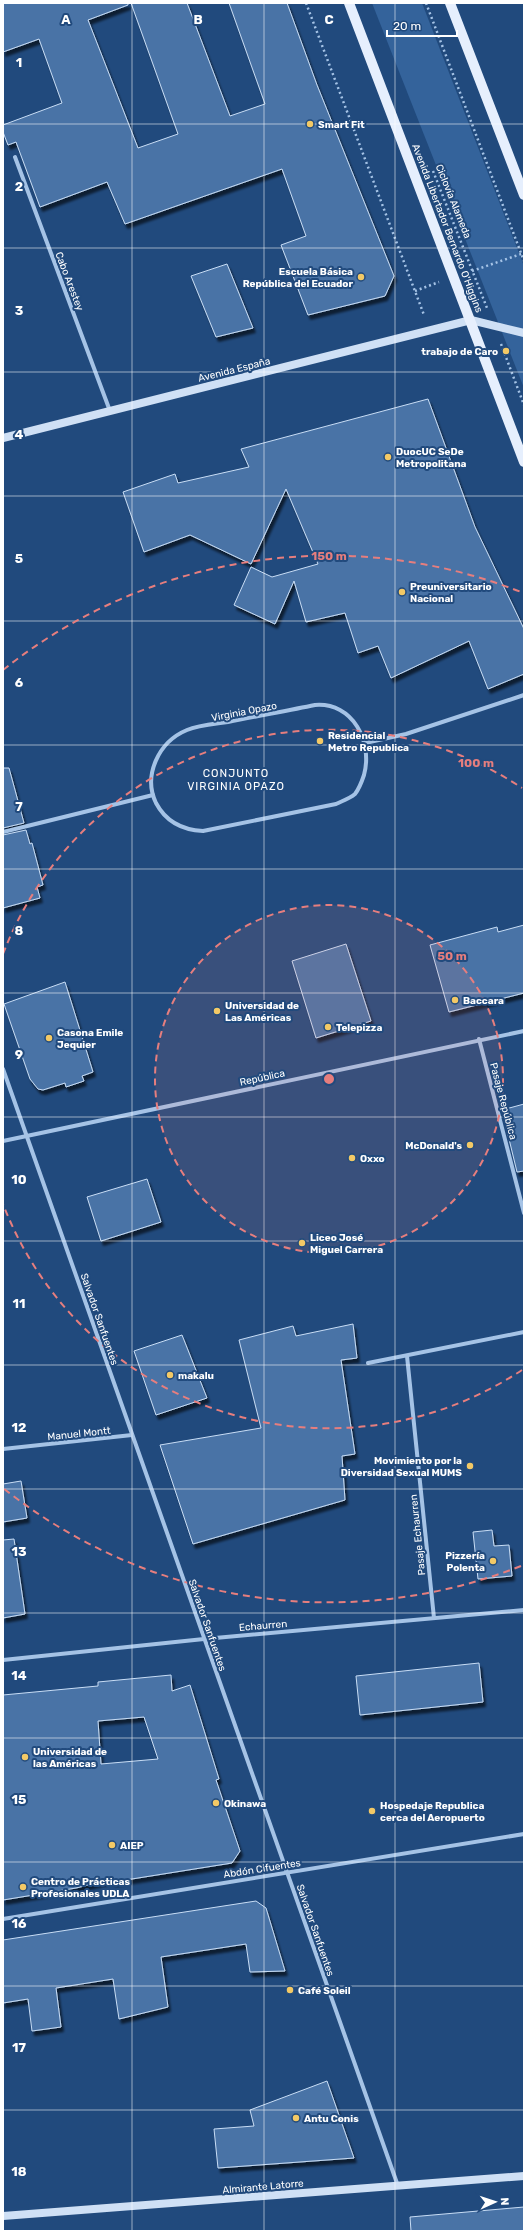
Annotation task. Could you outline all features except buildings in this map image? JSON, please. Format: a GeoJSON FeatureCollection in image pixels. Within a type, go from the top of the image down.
{"type":"FeatureCollection","features":[{"type":"Feature","properties":{"kind":"main road","name":"Avenida Libertador Bernardo O'Higgins"},"geometry":{"type":"LineString","coordinates":[[349,3],[524,462]]}},
{"type":"Feature","properties":{"kind":"main road"},"geometry":{"type":"LineString","coordinates":[[450,3],[524,195]]}},
{"type":"Feature","properties":{"kind":"street","name":"Cabo Arestey"},"geometry":{"type":"LineString","coordinates":[[14,158],[110,411]]}},
{"type":"Feature","properties":{"kind":"street","name":"Avenida España"},"geometry":{"type":"LineString","coordinates":[[3,438],[471,320]]}},
{"type":"Feature","properties":{"kind":"street"},"geometry":{"type":"LineString","coordinates":[[471,320],[524,333]]}},
{"type":"Feature","properties":{"kind":"street"},"geometry":{"type":"LineString","coordinates":[[365,743],[406,734],[524,695]]}},
{"type":"Feature","properties":{"kind":"street","name":"Virginia Opazo"},"geometry":{"type":"LineString","coordinates":[[325,705],[345,712],[352,718],[365,743],[366,767],[359,788],[347,799],[336,804],[203,831],[188,830],[175,824],[164,814],[153,795],[151,780],[158,756],[171,741],[187,730],[325,705]]}},
{"type":"Feature","properties":{"kind":"street"},"geometry":{"type":"LineString","coordinates":[[3,832],[153,795]]}},
{"type":"Feature","properties":{"kind":"street","name":"República"},"geometry":{"type":"LineString","coordinates":[[3,1141],[479,1039],[524,1031]]}},
{"type":"Feature","properties":{"kind":"street","name":"Pasaje República"},"geometry":{"type":"LineString","coordinates":[[479,1039],[524,1213]]}},
{"type":"Feature","properties":{"kind":"street","name":"Salvador Sanfuentes"},"geometry":{"type":"LineString","coordinates":[[3,1069],[398,2186]]}},
{"type":"Feature","properties":{"kind":"street"},"geometry":{"type":"LineString","coordinates":[[368,1363],[524,1332]]}},
{"type":"Feature","properties":{"kind":"street","name":"Pasaje Echaurren"},"geometry":{"type":"LineString","coordinates":[[407,1356],[434,1618]]}},
{"type":"Feature","properties":{"kind":"street","name":"Manuel Montt"},"geometry":{"type":"LineString","coordinates":[[3,1449],[132,1435]]}},
{"type":"Feature","properties":{"kind":"street","name":"Echaurren"},"geometry":{"type":"LineString","coordinates":[[3,1660],[204,1639],[524,1610]]}},
{"type":"Feature","properties":{"kind":"street","name":"Abdón Cifuentes"},"geometry":{"type":"LineString","coordinates":[[3,1918],[524,1834]]}},
{"type":"Feature","properties":{"kind":"street","name":"Almirante Latorre"},"geometry":{"type":"LineString","coordinates":[[3,2216],[524,2176]]}},
{"type":"Feature","properties":{"kind":"path"},"geometry":{"type":"LineString","coordinates":[[306,3],[430,330]]}},
{"type":"Feature","properties":{"kind":"path"},"geometry":{"type":"LineString","coordinates":[[426,3],[524,261]]}},
{"type":"Feature","properties":{"kind":"path","name":"Ciclovía Alameda"},"geometry":{"type":"LineString","coordinates":[[431,165],[524,405]]}},
{"type":"Feature","properties":{"kind":"shaded area"},"geometry":{"type":"Polygon","coordinates":[[[372,3],[422,3],[524,266],[524,388],[372,3]]]}},
{"type":"Feature","properties":{"kind":"place","name":"Smart Fit"},"geometry":{"type":"Point","coordinates":[310,124]}},
{"type":"Feature","properties":{"kind":"place","name":"Escuela Básica República del Ecuador"},"geometry":{"type":"Point","coordinates":[361,277]}},
{"type":"Feature","properties":{"kind":"place","name":"trabajo de Caro"},"geometry":{"type":"Point","coordinates":[506,351]}},
{"type":"Feature","properties":{"kind":"place","name":"DuocUC SeDe Metropolitana"},"geometry":{"type":"Point","coordinates":[388,457]}},
{"type":"Feature","properties":{"kind":"place","name":"Preuniversitario Nacional"},"geometry":{"type":"Point","coordinates":[402,592]}},
{"type":"Feature","properties":{"kind":"place","name":"Residencial Metro Republica"},"geometry":{"type":"Point","coordinates":[320,741]}},
{"type":"Feature","properties":{"kind":"place","name":"Baccara"},"geometry":{"type":"Point","coordinates":[455,1000]}},
{"type":"Feature","properties":{"kind":"place","name":"Universidad de Las Américas"},"geometry":{"type":"Point","coordinates":[217,1011]}},
{"type":"Feature","properties":{"kind":"place","name":"Telepizza"},"geometry":{"type":"Point","coordinates":[328,1027]}},
{"type":"Feature","properties":{"kind":"place","name":"Casona Emile Jequier"},"geometry":{"type":"Point","coordinates":[49,1038]}},
{"type":"Feature","properties":{"kind":"place","name":"McDonald's"},"geometry":{"type":"Point","coordinates":[470,1145]}},
{"type":"Feature","properties":{"kind":"place","name":"Oxxo"},"geometry":{"type":"Point","coordinates":[352,1158]}},
{"type":"Feature","properties":{"kind":"place","name":"Liceo José Miguel Carrera"},"geometry":{"type":"Point","coordinates":[302,1243]}},
{"type":"Feature","properties":{"kind":"place","name":"makalu"},"geometry":{"type":"Point","coordinates":[170,1375]}},
{"type":"Feature","properties":{"kind":"place","name":"Movimiento por la Diversidad Sexual MUMS"},"geometry":{"type":"Point","coordinates":[470,1466]}},
{"type":"Feature","properties":{"kind":"place","name":"Pizzería Polenta"},"geometry":{"type":"Point","coordinates":[493,1561]}},
{"type":"Feature","properties":{"kind":"place","name":"Universidad de las Américas"},"geometry":{"type":"Point","coordinates":[25,1757]}},
{"type":"Feature","properties":{"kind":"place","name":"Okinawa"},"geometry":{"type":"Point","coordinates":[216,1803]}},
{"type":"Feature","properties":{"kind":"place","name":"Hospedaje Republica cerca del Aeropuerto"},"geometry":{"type":"Point","coordinates":[372,1811]}},
{"type":"Feature","properties":{"kind":"place","name":"AIEP"},"geometry":{"type":"Point","coordinates":[112,1845]}},
{"type":"Feature","properties":{"kind":"place","name":"Centro de Prácticas Profesionales UDLA"},"geometry":{"type":"Point","coordinates":[23,1887]}},
{"type":"Feature","properties":{"kind":"place","name":"Café Soleil"},"geometry":{"type":"Point","coordinates":[290,1990]}},
{"type":"Feature","properties":{"kind":"place","name":"Antu Conis"},"geometry":{"type":"Point","coordinates":[296,2118]}},
{"type":"Feature","properties":{"kind":"district","name":"CONJUNTO VIRGINIA OPAZO"},"geometry":{"type":"Point","coordinates":[236,779]}}]}
